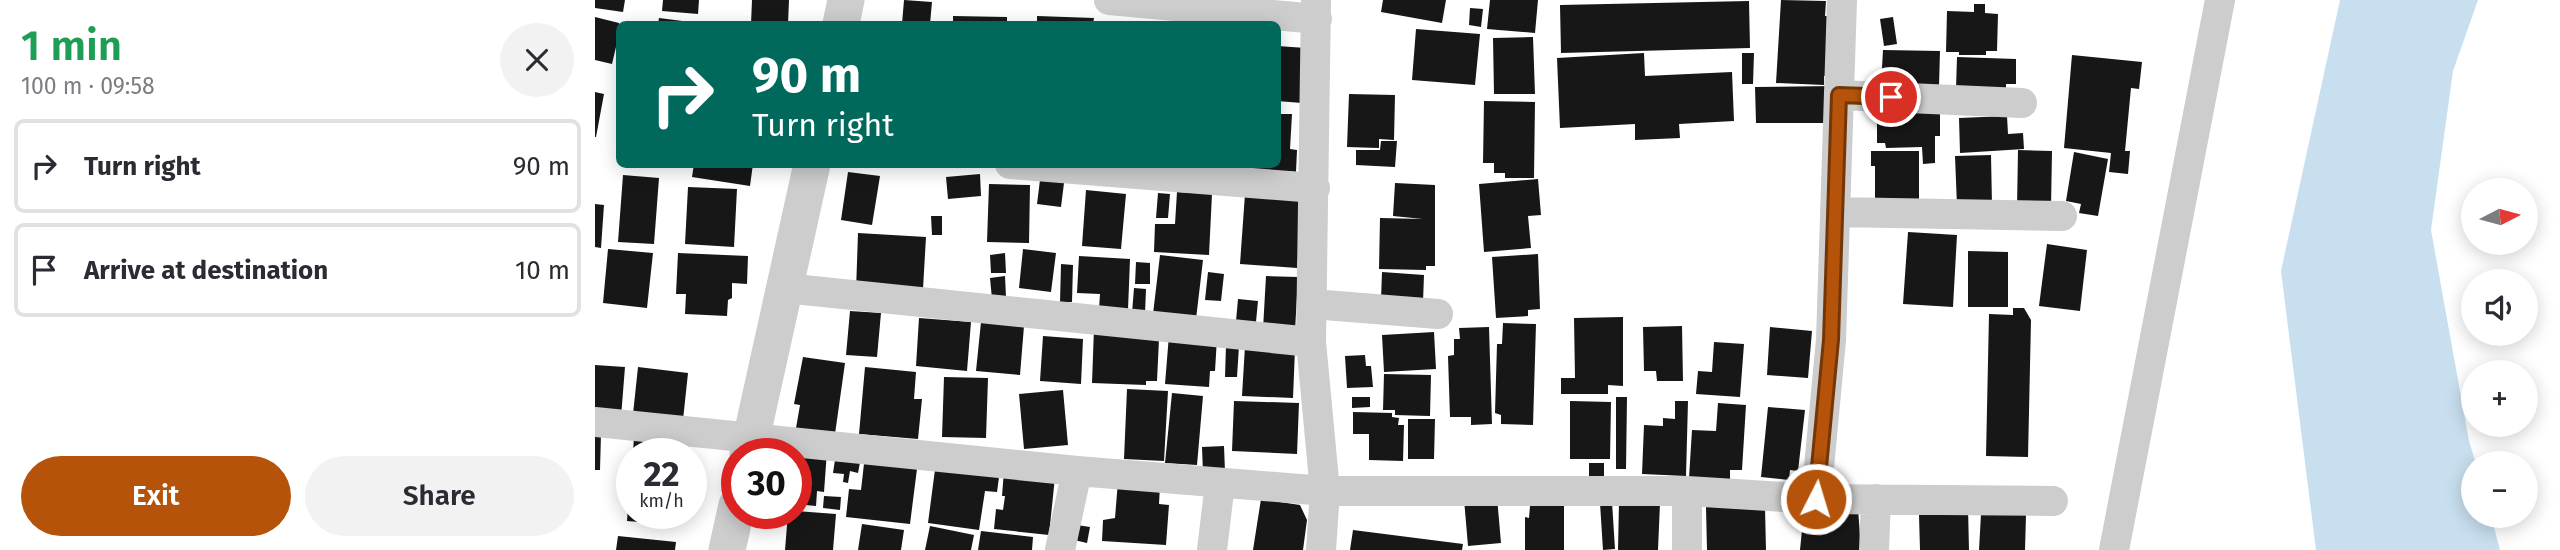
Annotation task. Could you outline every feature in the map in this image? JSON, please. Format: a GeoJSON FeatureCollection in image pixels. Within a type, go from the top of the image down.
{"type":"FeatureCollection","features":[{"type":"Feature","properties":{"kind":"street"},"geometry":{"type":"LineString","coordinates":[[842,21],[846,0]]}},
{"type":"Feature","properties":{"kind":"street"},"geometry":{"type":"LineString","coordinates":[[1109,0],[1317,9],[1311,342],[1325,491],[1321,550]]}},
{"type":"Feature","properties":{"kind":"street"},"geometry":{"type":"LineString","coordinates":[[1816,499],[1831,340],[1842,0]]}},
{"type":"Feature","properties":{"kind":"street"},"geometry":{"type":"LineString","coordinates":[[2114,550],[2220,0]]}},
{"type":"Feature","properties":{"kind":"street"},"geometry":{"type":"LineString","coordinates":[[1839,95],[2022,103]]}},
{"type":"Feature","properties":{"kind":"street"},"geometry":{"type":"LineString","coordinates":[[752,438],[811,168]]}},
{"type":"Feature","properties":{"kind":"street"},"geometry":{"type":"LineString","coordinates":[[1061,168],[1315,188]]}},
{"type":"Feature","properties":{"kind":"street"},"geometry":{"type":"LineString","coordinates":[[1835,212],[2062,215]]}},
{"type":"Feature","properties":{"kind":"street"},"geometry":{"type":"LineString","coordinates":[[784,288],[1311,342]]}},
{"type":"Feature","properties":{"kind":"street"},"geometry":{"type":"LineString","coordinates":[[1312,304],[1437,314]]}},
{"type":"Feature","properties":{"kind":"street"},"geometry":{"type":"LineString","coordinates":[[595,422],[721,441]]}},
{"type":"Feature","properties":{"kind":"street"},"geometry":{"type":"LineString","coordinates":[[812,450],[1325,491],[1687,491],[1816,499],[2053,501]]}},
{"type":"Feature","properties":{"kind":"street"},"geometry":{"type":"LineString","coordinates":[[1060,550],[1077,471]]}},
{"type":"Feature","properties":{"kind":"street"},"geometry":{"type":"LineString","coordinates":[[1212,550],[1220,482]]}},
{"type":"Feature","properties":{"kind":"street"},"geometry":{"type":"LineString","coordinates":[[1687,491],[1687,550]]}},
{"type":"Feature","properties":{"kind":"street"},"geometry":{"type":"LineString","coordinates":[[1874,550],[1876,499]]}},
{"type":"Feature","properties":{"kind":"street"},"geometry":{"type":"LineString","coordinates":[[727,550],[732,529]]}},
{"type":"Feature","properties":{"kind":"water"},"geometry":{"type":"Polygon","coordinates":[[[2340,0],[2478,0],[2453,71],[2431,230],[2461,397],[2461,437],[2468,437],[2472,451],[2461,451],[2461,528],[2494,528],[2500,550],[2316,550],[2281,271],[2340,0]]]}},
{"type":"Feature","properties":{"kind":"building"},"geometry":{"type":"Polygon","coordinates":[[[595,0],[625,0],[623,12],[595,8],[595,0]]]}},
{"type":"Feature","properties":{"kind":"building"},"geometry":{"type":"Polygon","coordinates":[[[663,0],[699,0],[698,14],[662,11],[663,0]]]}},
{"type":"Feature","properties":{"kind":"building"},"geometry":{"type":"Polygon","coordinates":[[[752,0],[789,0],[788,21],[751,21],[752,0]]]}},
{"type":"Feature","properties":{"kind":"building"},"geometry":{"type":"Polygon","coordinates":[[[904,0],[932,2],[930,21],[902,21],[904,0]]]}},
{"type":"Feature","properties":{"kind":"building"},"geometry":{"type":"Polygon","coordinates":[[[1383,0],[1446,0],[1442,23],[1381,12],[1383,0]]]}},
{"type":"Feature","properties":{"kind":"building"},"geometry":{"type":"Polygon","coordinates":[[[1490,0],[1538,0],[1535,33],[1487,29],[1490,0]]]}},
{"type":"Feature","properties":{"kind":"building"},"geometry":{"type":"Polygon","coordinates":[[[1781,0],[1826,1],[1825,16],[1835,16],[1831,76],[1824,76],[1824,85],[1776,83],[1781,0]]]}},
{"type":"Feature","properties":{"kind":"building"},"geometry":{"type":"Polygon","coordinates":[[[1749,1],[1750,48],[1561,53],[1560,5],[1749,1]]]}},
{"type":"Feature","properties":{"kind":"building"},"geometry":{"type":"Polygon","coordinates":[[[1974,4],[1985,4],[1985,13],[1998,14],[1997,51],[1986,51],[1986,55],[1946,52],[1947,11],[1974,12],[1974,4]]]}},
{"type":"Feature","properties":{"kind":"building"},"geometry":{"type":"Polygon","coordinates":[[[1470,8],[1483,9],[1481,27],[1469,25],[1470,8]]]}},
{"type":"Feature","properties":{"kind":"building"},"geometry":{"type":"Polygon","coordinates":[[[953,16],[1007,17],[1007,21],[953,21],[953,16]]]}},
{"type":"Feature","properties":{"kind":"building"},"geometry":{"type":"Polygon","coordinates":[[[1037,16],[1094,18],[1094,21],[1037,21],[1037,16]]]}},
{"type":"Feature","properties":{"kind":"building"},"geometry":{"type":"Polygon","coordinates":[[[595,17],[616,22],[616,47],[612,64],[595,60],[595,17]]]}},
{"type":"Feature","properties":{"kind":"building"},"geometry":{"type":"Polygon","coordinates":[[[1893,17],[1897,44],[1884,46],[1880,19],[1893,17]]]}},
{"type":"Feature","properties":{"kind":"building"},"geometry":{"type":"Polygon","coordinates":[[[659,18],[682,21],[658,21],[659,18]]]}},
{"type":"Feature","properties":{"kind":"building"},"geometry":{"type":"Polygon","coordinates":[[[1416,29],[1480,34],[1475,85],[1412,80],[1416,29]]]}},
{"type":"Feature","properties":{"kind":"building"},"geometry":{"type":"Polygon","coordinates":[[[1533,37],[1535,94],[1494,94],[1493,38],[1533,37]]]}},
{"type":"Feature","properties":{"kind":"building"},"geometry":{"type":"Polygon","coordinates":[[[1281,46],[1306,48],[1302,103],[1281,101],[1281,46]]]}},
{"type":"Feature","properties":{"kind":"building"},"geometry":{"type":"Polygon","coordinates":[[[1883,50],[1940,51],[1939,86],[1881,85],[1883,50]]]}},
{"type":"Feature","properties":{"kind":"building"},"geometry":{"type":"Polygon","coordinates":[[[1644,53],[1645,76],[1732,72],[1734,121],[1679,124],[1680,138],[1635,140],[1635,124],[1560,128],[1557,58],[1644,53]]]}},
{"type":"Feature","properties":{"kind":"building"},"geometry":{"type":"Polygon","coordinates":[[[1742,53],[1754,53],[1753,84],[1742,84],[1742,53]]]}},
{"type":"Feature","properties":{"kind":"building"},"geometry":{"type":"Polygon","coordinates":[[[2072,55],[2142,62],[2139,89],[2131,88],[2125,151],[2130,151],[2128,174],[2109,172],[2111,153],[2064,148],[2072,55]]]}},
{"type":"Feature","properties":{"kind":"building"},"geometry":{"type":"Polygon","coordinates":[[[1957,57],[2016,59],[2016,84],[2006,84],[2006,91],[1956,89],[1957,57]]]}},
{"type":"Feature","properties":{"kind":"building"},"geometry":{"type":"Polygon","coordinates":[[[1833,86],[1833,123],[1756,123],[1755,87],[1833,86]]]}},
{"type":"Feature","properties":{"kind":"building"},"geometry":{"type":"Polygon","coordinates":[[[595,92],[604,94],[596,137],[595,137],[595,92]]]}},
{"type":"Feature","properties":{"kind":"building"},"geometry":{"type":"Polygon","coordinates":[[[1349,94],[1395,95],[1394,140],[1379,139],[1379,148],[1347,147],[1349,94]]]}},
{"type":"Feature","properties":{"kind":"building"},"geometry":{"type":"Polygon","coordinates":[[[1484,101],[1535,102],[1534,178],[1505,178],[1505,173],[1494,173],[1494,163],[1483,163],[1484,101]]]}},
{"type":"Feature","properties":{"kind":"building"},"geometry":{"type":"Polygon","coordinates":[[[1940,107],[1940,136],[1935,136],[1935,163],[1923,164],[1922,147],[1886,148],[1885,143],[1877,143],[1877,108],[1940,107]]]}},
{"type":"Feature","properties":{"kind":"building"},"geometry":{"type":"Polygon","coordinates":[[[1281,114],[1292,114],[1290,149],[1297,150],[1296,172],[1252,169],[1281,168],[1281,114]]]}},
{"type":"Feature","properties":{"kind":"building"},"geometry":{"type":"Polygon","coordinates":[[[2007,116],[2008,134],[2023,133],[2024,149],[1960,153],[1959,118],[2007,116]]]}},
{"type":"Feature","properties":{"kind":"building"},"geometry":{"type":"Polygon","coordinates":[[[1381,141],[1397,141],[1395,167],[1356,165],[1356,150],[1380,150],[1381,141]]]}},
{"type":"Feature","properties":{"kind":"building"},"geometry":{"type":"Polygon","coordinates":[[[2018,150],[2052,151],[2051,208],[2017,208],[2018,150]]]}},
{"type":"Feature","properties":{"kind":"building"},"geometry":{"type":"Polygon","coordinates":[[[1871,151],[1919,151],[1919,207],[1875,199],[1875,166],[1871,166],[1871,151]]]}},
{"type":"Feature","properties":{"kind":"building"},"geometry":{"type":"Polygon","coordinates":[[[2074,152],[2108,159],[2098,216],[2079,213],[2081,204],[2066,201],[2074,152]]]}},
{"type":"Feature","properties":{"kind":"building"},"geometry":{"type":"Polygon","coordinates":[[[1991,155],[1992,205],[1957,206],[1955,156],[1991,155]]]}},
{"type":"Feature","properties":{"kind":"building"},"geometry":{"type":"Polygon","coordinates":[[[693,168],[752,168],[750,186],[692,177],[693,168]]]}},
{"type":"Feature","properties":{"kind":"building"},"geometry":{"type":"Polygon","coordinates":[[[848,172],[880,176],[872,225],[841,220],[848,172]]]}},
{"type":"Feature","properties":{"kind":"building"},"geometry":{"type":"Polygon","coordinates":[[[980,174],[981,196],[948,199],[946,177],[980,174]]]}},
{"type":"Feature","properties":{"kind":"building"},"geometry":{"type":"Polygon","coordinates":[[[623,175],[659,178],[654,244],[618,242],[623,175]]]}},
{"type":"Feature","properties":{"kind":"building"},"geometry":{"type":"Polygon","coordinates":[[[1538,179],[1541,215],[1528,216],[1531,248],[1484,252],[1479,184],[1538,179]]]}},
{"type":"Feature","properties":{"kind":"building"},"geometry":{"type":"Polygon","coordinates":[[[1040,180],[1064,183],[1061,207],[1037,204],[1040,180]]]}},
{"type":"Feature","properties":{"kind":"building"},"geometry":{"type":"Polygon","coordinates":[[[1395,183],[1435,185],[1435,266],[1426,266],[1426,270],[1379,269],[1380,218],[1423,219],[1393,216],[1395,183]]]}},
{"type":"Feature","properties":{"kind":"building"},"geometry":{"type":"Polygon","coordinates":[[[989,184],[1030,185],[1029,243],[987,242],[989,184]]]}},
{"type":"Feature","properties":{"kind":"building"},"geometry":{"type":"Polygon","coordinates":[[[688,187],[737,189],[734,247],[685,244],[688,187]]]}},
{"type":"Feature","properties":{"kind":"building"},"geometry":{"type":"Polygon","coordinates":[[[1086,190],[1126,194],[1121,249],[1082,246],[1086,190]]]}},
{"type":"Feature","properties":{"kind":"building"},"geometry":{"type":"Polygon","coordinates":[[[1177,192],[1212,194],[1209,255],[1154,252],[1155,224],[1175,224],[1177,192]]]}},
{"type":"Feature","properties":{"kind":"building"},"geometry":{"type":"Polygon","coordinates":[[[1158,193],[1170,194],[1168,218],[1156,218],[1158,193]]]}},
{"type":"Feature","properties":{"kind":"building"},"geometry":{"type":"Polygon","coordinates":[[[1245,194],[1303,199],[1297,268],[1240,264],[1245,194]]]}},
{"type":"Feature","properties":{"kind":"building"},"geometry":{"type":"Polygon","coordinates":[[[595,204],[604,205],[601,248],[595,247],[595,204]]]}},
{"type":"Feature","properties":{"kind":"building"},"geometry":{"type":"Polygon","coordinates":[[[931,216],[942,216],[942,235],[932,235],[931,216]]]}},
{"type":"Feature","properties":{"kind":"building"},"geometry":{"type":"Polygon","coordinates":[[[1908,232],[1957,235],[1953,307],[1903,304],[1908,232]]]}},
{"type":"Feature","properties":{"kind":"building"},"geometry":{"type":"Polygon","coordinates":[[[858,233],[926,237],[923,289],[856,291],[858,233]]]}},
{"type":"Feature","properties":{"kind":"building"},"geometry":{"type":"Polygon","coordinates":[[[2047,244],[2087,250],[2080,311],[2039,306],[2047,244]]]}},
{"type":"Feature","properties":{"kind":"building"},"geometry":{"type":"Polygon","coordinates":[[[608,249],[653,253],[647,308],[603,303],[608,249]]]}},
{"type":"Feature","properties":{"kind":"building"},"geometry":{"type":"Polygon","coordinates":[[[1023,249],[1056,253],[1051,292],[1019,288],[1023,249]]]}},
{"type":"Feature","properties":{"kind":"building"},"geometry":{"type":"Polygon","coordinates":[[[1968,251],[2008,252],[2008,307],[1968,307],[1968,251]]]}},
{"type":"Feature","properties":{"kind":"building"},"geometry":{"type":"Polygon","coordinates":[[[678,253],[748,256],[747,284],[732,283],[732,298],[728,300],[727,316],[685,314],[686,294],[676,294],[678,253]]]}},
{"type":"Feature","properties":{"kind":"building"},"geometry":{"type":"Polygon","coordinates":[[[1005,253],[1006,273],[991,273],[990,255],[1005,253]]]}},
{"type":"Feature","properties":{"kind":"building"},"geometry":{"type":"Polygon","coordinates":[[[1538,254],[1540,309],[1528,310],[1528,316],[1496,318],[1492,257],[1538,254]]]}},
{"type":"Feature","properties":{"kind":"building"},"geometry":{"type":"Polygon","coordinates":[[[1160,255],[1203,260],[1196,319],[1153,314],[1160,255]]]}},
{"type":"Feature","properties":{"kind":"building"},"geometry":{"type":"Polygon","coordinates":[[[1079,256],[1130,259],[1128,310],[1099,309],[1100,294],[1077,293],[1079,256]]]}},
{"type":"Feature","properties":{"kind":"building"},"geometry":{"type":"Polygon","coordinates":[[[1136,262],[1150,263],[1150,284],[1135,284],[1136,262]]]}},
{"type":"Feature","properties":{"kind":"building"},"geometry":{"type":"Polygon","coordinates":[[[1061,264],[1073,265],[1072,302],[1060,302],[1061,264]]]}},
{"type":"Feature","properties":{"kind":"building"},"geometry":{"type":"Polygon","coordinates":[[[1208,272],[1224,274],[1221,301],[1205,300],[1208,272]]]}},
{"type":"Feature","properties":{"kind":"building"},"geometry":{"type":"Polygon","coordinates":[[[1382,272],[1424,275],[1423,302],[1381,300],[1382,272]]]}},
{"type":"Feature","properties":{"kind":"building"},"geometry":{"type":"Polygon","coordinates":[[[1005,276],[1006,297],[992,299],[990,278],[1005,276]]]}},
{"type":"Feature","properties":{"kind":"building"},"geometry":{"type":"Polygon","coordinates":[[[1266,276],[1298,277],[1295,331],[1263,329],[1266,276]]]}},
{"type":"Feature","properties":{"kind":"building"},"geometry":{"type":"Polygon","coordinates":[[[1134,288],[1146,289],[1145,314],[1132,313],[1134,288]]]}},
{"type":"Feature","properties":{"kind":"building"},"geometry":{"type":"Polygon","coordinates":[[[1238,299],[1258,301],[1256,322],[1236,321],[1238,299]]]}},
{"type":"Feature","properties":{"kind":"building"},"geometry":{"type":"Polygon","coordinates":[[[2013,308],[2024,308],[2031,320],[2028,457],[1986,456],[1989,314],[2013,315],[2013,308]]]}},
{"type":"Feature","properties":{"kind":"building"},"geometry":{"type":"Polygon","coordinates":[[[850,311],[881,313],[877,357],[846,355],[850,311]]]}},
{"type":"Feature","properties":{"kind":"building"},"geometry":{"type":"Polygon","coordinates":[[[1623,317],[1623,386],[1608,385],[1608,394],[1561,394],[1561,378],[1575,378],[1574,318],[1623,317]]]}},
{"type":"Feature","properties":{"kind":"building"},"geometry":{"type":"Polygon","coordinates":[[[919,318],[971,322],[967,371],[916,366],[919,318]]]}},
{"type":"Feature","properties":{"kind":"building"},"geometry":{"type":"Polygon","coordinates":[[[981,322],[1024,326],[1020,375],[976,371],[981,322]]]}},
{"type":"Feature","properties":{"kind":"building"},"geometry":{"type":"Polygon","coordinates":[[[1503,323],[1536,324],[1533,425],[1501,424],[1501,415],[1495,413],[1497,344],[1502,344],[1503,323]]]}},
{"type":"Feature","properties":{"kind":"building"},"geometry":{"type":"Polygon","coordinates":[[[1682,326],[1683,381],[1657,381],[1656,371],[1644,371],[1643,327],[1682,326]]]}},
{"type":"Feature","properties":{"kind":"building"},"geometry":{"type":"Polygon","coordinates":[[[1489,327],[1492,424],[1471,425],[1471,417],[1450,417],[1448,356],[1454,355],[1454,339],[1460,339],[1459,328],[1489,327]]]}},
{"type":"Feature","properties":{"kind":"building"},"geometry":{"type":"Polygon","coordinates":[[[1770,327],[1812,331],[1808,378],[1767,375],[1770,327]]]}},
{"type":"Feature","properties":{"kind":"building"},"geometry":{"type":"Polygon","coordinates":[[[1094,328],[1159,339],[1157,381],[1146,381],[1146,385],[1092,383],[1094,328]]]}},
{"type":"Feature","properties":{"kind":"building"},"geometry":{"type":"Polygon","coordinates":[[[1434,332],[1436,369],[1384,372],[1382,335],[1434,332]]]}},
{"type":"Feature","properties":{"kind":"building"},"geometry":{"type":"Polygon","coordinates":[[[1169,335],[1217,338],[1215,371],[1210,371],[1209,387],[1165,384],[1169,335]]]}},
{"type":"Feature","properties":{"kind":"building"},"geometry":{"type":"Polygon","coordinates":[[[1043,336],[1083,339],[1081,384],[1040,381],[1043,336]]]}},
{"type":"Feature","properties":{"kind":"building"},"geometry":{"type":"Polygon","coordinates":[[[1714,342],[1744,344],[1740,397],[1696,394],[1698,371],[1712,372],[1714,342]]]}},
{"type":"Feature","properties":{"kind":"building"},"geometry":{"type":"Polygon","coordinates":[[[1226,345],[1239,346],[1237,377],[1225,377],[1226,345]]]}},
{"type":"Feature","properties":{"kind":"building"},"geometry":{"type":"Polygon","coordinates":[[[1245,346],[1295,349],[1293,398],[1242,396],[1245,346]]]}},
{"type":"Feature","properties":{"kind":"building"},"geometry":{"type":"Polygon","coordinates":[[[1365,355],[1366,366],[1371,366],[1373,387],[1347,388],[1345,356],[1365,355]]]}},
{"type":"Feature","properties":{"kind":"building"},"geometry":{"type":"Polygon","coordinates":[[[803,357],[845,363],[835,434],[796,428],[800,405],[794,404],[803,357]]]}},
{"type":"Feature","properties":{"kind":"building"},"geometry":{"type":"Polygon","coordinates":[[[595,365],[625,367],[621,417],[595,415],[595,365]]]}},
{"type":"Feature","properties":{"kind":"building"},"geometry":{"type":"Polygon","coordinates":[[[638,367],[688,373],[683,420],[633,414],[638,367]]]}},
{"type":"Feature","properties":{"kind":"building"},"geometry":{"type":"Polygon","coordinates":[[[865,367],[916,372],[914,399],[922,399],[918,439],[859,434],[865,367]]]}},
{"type":"Feature","properties":{"kind":"building"},"geometry":{"type":"Polygon","coordinates":[[[1384,374],[1431,375],[1430,416],[1395,415],[1395,410],[1383,410],[1384,374]]]}},
{"type":"Feature","properties":{"kind":"building"},"geometry":{"type":"Polygon","coordinates":[[[944,377],[988,378],[986,438],[942,437],[944,377]]]}},
{"type":"Feature","properties":{"kind":"building"},"geometry":{"type":"Polygon","coordinates":[[[1127,389],[1168,391],[1164,461],[1124,459],[1127,389]]]}},
{"type":"Feature","properties":{"kind":"building"},"geometry":{"type":"Polygon","coordinates":[[[1063,390],[1068,445],[1024,449],[1019,394],[1063,390]]]}},
{"type":"Feature","properties":{"kind":"building"},"geometry":{"type":"Polygon","coordinates":[[[1172,393],[1203,396],[1197,465],[1165,463],[1172,393]]]}},
{"type":"Feature","properties":{"kind":"building"},"geometry":{"type":"Polygon","coordinates":[[[1352,397],[1370,397],[1370,407],[1352,408],[1352,397]]]}},
{"type":"Feature","properties":{"kind":"building"},"geometry":{"type":"Polygon","coordinates":[[[1616,397],[1627,397],[1626,469],[1616,469],[1616,397]]]}},
{"type":"Feature","properties":{"kind":"building"},"geometry":{"type":"Polygon","coordinates":[[[1234,401],[1299,403],[1297,454],[1232,451],[1234,401]]]}},
{"type":"Feature","properties":{"kind":"building"},"geometry":{"type":"Polygon","coordinates":[[[1570,401],[1611,402],[1610,459],[1570,459],[1570,401]]]}},
{"type":"Feature","properties":{"kind":"building"},"geometry":{"type":"Polygon","coordinates":[[[1675,401],[1688,401],[1686,476],[1642,474],[1644,425],[1663,426],[1663,418],[1675,419],[1675,401]]]}},
{"type":"Feature","properties":{"kind":"building"},"geometry":{"type":"Polygon","coordinates":[[[1718,403],[1746,405],[1742,470],[1730,470],[1730,481],[1689,478],[1692,430],[1716,431],[1718,403]]]}},
{"type":"Feature","properties":{"kind":"building"},"geometry":{"type":"Polygon","coordinates":[[[1768,407],[1805,410],[1798,471],[1790,470],[1789,480],[1761,477],[1768,407]]]}},
{"type":"Feature","properties":{"kind":"building"},"geometry":{"type":"Polygon","coordinates":[[[1353,412],[1392,413],[1392,417],[1399,418],[1398,425],[1404,425],[1403,461],[1369,460],[1369,434],[1353,434],[1353,412]]]}},
{"type":"Feature","properties":{"kind":"building"},"geometry":{"type":"Polygon","coordinates":[[[1408,419],[1435,419],[1434,459],[1408,459],[1408,419]]]}},
{"type":"Feature","properties":{"kind":"building"},"geometry":{"type":"Polygon","coordinates":[[[595,434],[601,434],[600,470],[595,470],[595,434]]]}},
{"type":"Feature","properties":{"kind":"building"},"geometry":{"type":"Polygon","coordinates":[[[1224,446],[1225,472],[1203,473],[1202,447],[1224,446]]]}},
{"type":"Feature","properties":{"kind":"building"},"geometry":{"type":"Polygon","coordinates":[[[827,451],[824,492],[817,491],[816,506],[812,506],[812,452],[827,451]]]}},
{"type":"Feature","properties":{"kind":"building"},"geometry":{"type":"Polygon","coordinates":[[[836,453],[861,457],[858,473],[850,471],[848,483],[843,482],[844,474],[833,473],[836,453]]]}},
{"type":"Feature","properties":{"kind":"building"},"geometry":{"type":"Polygon","coordinates":[[[865,455],[918,461],[910,524],[846,517],[849,489],[861,490],[865,455]]]}},
{"type":"Feature","properties":{"kind":"building"},"geometry":{"type":"Polygon","coordinates":[[[936,462],[1000,470],[997,492],[985,491],[979,530],[928,523],[936,462]]]}},
{"type":"Feature","properties":{"kind":"building"},"geometry":{"type":"Polygon","coordinates":[[[1589,463],[1604,463],[1604,479],[1589,478],[1589,463]]]}},
{"type":"Feature","properties":{"kind":"building"},"geometry":{"type":"Polygon","coordinates":[[[1004,471],[1055,477],[1049,535],[994,529],[996,509],[1003,510],[1004,471]]]}},
{"type":"Feature","properties":{"kind":"building"},"geometry":{"type":"Polygon","coordinates":[[[1118,481],[1160,485],[1159,504],[1169,505],[1166,545],[1102,541],[1103,520],[1115,518],[1118,481]]]}},
{"type":"Feature","properties":{"kind":"building"},"geometry":{"type":"Polygon","coordinates":[[[824,496],[841,497],[840,510],[823,508],[824,496]]]}},
{"type":"Feature","properties":{"kind":"building"},"geometry":{"type":"Polygon","coordinates":[[[1497,497],[1501,543],[1468,546],[1464,499],[1497,497]]]}},
{"type":"Feature","properties":{"kind":"building"},"geometry":{"type":"Polygon","coordinates":[[[1261,499],[1300,505],[1307,520],[1303,550],[1253,550],[1261,499]]]}},
{"type":"Feature","properties":{"kind":"building"},"geometry":{"type":"Polygon","coordinates":[[[1612,502],[1615,549],[1603,550],[1600,503],[1612,502]]]}},
{"type":"Feature","properties":{"kind":"building"},"geometry":{"type":"Polygon","coordinates":[[[1619,502],[1660,503],[1658,550],[1618,550],[1619,502]]]}},
{"type":"Feature","properties":{"kind":"building"},"geometry":{"type":"Polygon","coordinates":[[[1530,506],[1564,506],[1564,550],[1525,550],[1525,517],[1529,518],[1530,506]]]}},
{"type":"Feature","properties":{"kind":"building"},"geometry":{"type":"Polygon","coordinates":[[[1706,507],[1765,507],[1766,550],[1707,550],[1706,507]]]}},
{"type":"Feature","properties":{"kind":"building"},"geometry":{"type":"Polygon","coordinates":[[[1968,507],[1969,550],[1920,550],[1919,515],[1925,515],[1924,509],[1968,507]]]}},
{"type":"Feature","properties":{"kind":"building"},"geometry":{"type":"Polygon","coordinates":[[[1858,508],[1861,550],[1800,550],[1804,510],[1858,508]]]}},
{"type":"Feature","properties":{"kind":"building"},"geometry":{"type":"Polygon","coordinates":[[[812,512],[836,514],[833,550],[785,550],[787,529],[812,529],[812,512]]]}},
{"type":"Feature","properties":{"kind":"building"},"geometry":{"type":"Polygon","coordinates":[[[1981,514],[2026,515],[2025,550],[1979,550],[1981,514]]]}},
{"type":"Feature","properties":{"kind":"building"},"geometry":{"type":"Polygon","coordinates":[[[862,524],[904,530],[901,550],[858,550],[862,524]]]}},
{"type":"Feature","properties":{"kind":"building"},"geometry":{"type":"Polygon","coordinates":[[[1077,525],[1090,527],[1087,543],[1074,540],[1077,525]]]}},
{"type":"Feature","properties":{"kind":"building"},"geometry":{"type":"Polygon","coordinates":[[[930,526],[974,535],[971,550],[925,550],[930,526]]]}},
{"type":"Feature","properties":{"kind":"building"},"geometry":{"type":"Polygon","coordinates":[[[1353,530],[1463,544],[1462,550],[1350,550],[1353,530]]]}},
{"type":"Feature","properties":{"kind":"building"},"geometry":{"type":"Polygon","coordinates":[[[981,531],[1033,537],[1032,550],[978,550],[981,531]]]}},
{"type":"Feature","properties":{"kind":"building"},"geometry":{"type":"Polygon","coordinates":[[[618,536],[676,542],[675,550],[616,550],[618,536]]]}},
{"type":"Feature","properties":{"kind":"route"},"geometry":{"type":"LineString","coordinates":[[1816,499],[1831,340],[1839,95],[1891,97]]}}]}
